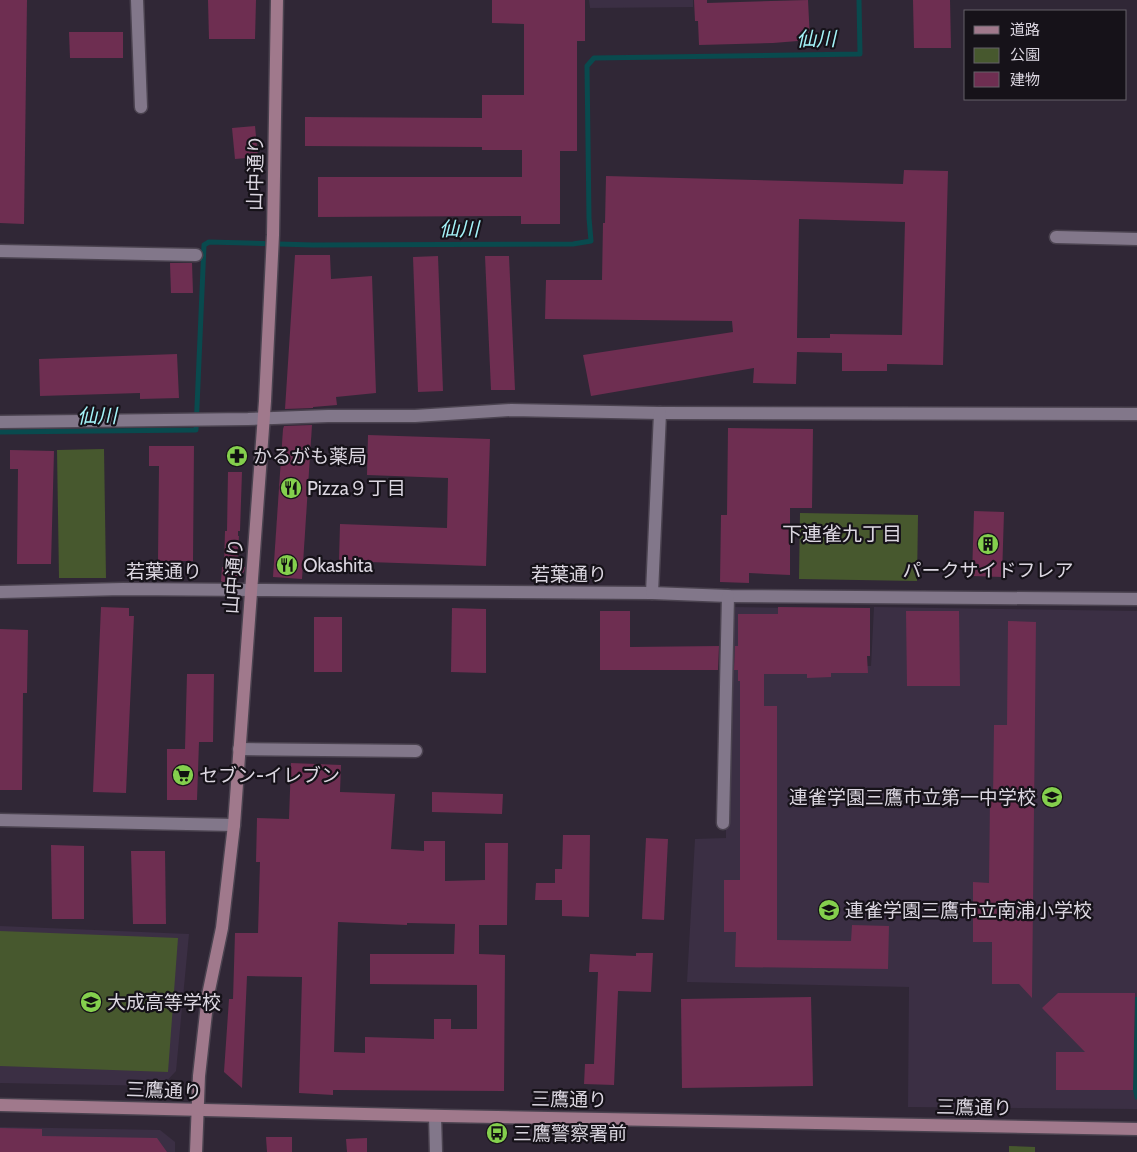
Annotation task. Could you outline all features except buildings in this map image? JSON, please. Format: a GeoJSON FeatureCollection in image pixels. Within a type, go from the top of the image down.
{"type":"FeatureCollection","features":[{"type":"Feature","properties":{"kind":"street"},"geometry":{"type":"LineString","coordinates":[[137,0],[141,107]]}},
{"type":"Feature","properties":{"kind":"street","name":"山中通り"},"geometry":{"type":"LineString","coordinates":[[196,1152],[197,1110],[208,994],[222,928],[234,825],[240,749],[273,252],[277,0]]}},
{"type":"Feature","properties":{"kind":"street"},"geometry":{"type":"LineString","coordinates":[[1056,237],[1137,239]]}},
{"type":"Feature","properties":{"kind":"street"},"geometry":{"type":"LineString","coordinates":[[0,252],[196,255]]}},
{"type":"Feature","properties":{"kind":"street"},"geometry":{"type":"LineString","coordinates":[[0,422],[415,416],[511,410],[1137,414]]}},
{"type":"Feature","properties":{"kind":"street"},"geometry":{"type":"LineString","coordinates":[[652,593],[660,412]]}},
{"type":"Feature","properties":{"kind":"street","name":"若葉通り"},"geometry":{"type":"LineString","coordinates":[[0,592],[123,589],[1137,599]]}},
{"type":"Feature","properties":{"kind":"street"},"geometry":{"type":"LineString","coordinates":[[723,822],[728,596]]}},
{"type":"Feature","properties":{"kind":"street"},"geometry":{"type":"LineString","coordinates":[[240,749],[416,751]]}},
{"type":"Feature","properties":{"kind":"street"},"geometry":{"type":"LineString","coordinates":[[0,820],[234,825]]}},
{"type":"Feature","properties":{"kind":"street","name":"三鷹通り"},"geometry":{"type":"LineString","coordinates":[[0,1105],[435,1116],[1137,1129]]}},
{"type":"Feature","properties":{"kind":"street"},"geometry":{"type":"LineString","coordinates":[[435,1116],[436,1152]]}},
{"type":"Feature","properties":{"kind":"shaded area"},"geometry":{"type":"Polygon","coordinates":[[[589,0],[693,0],[693,7],[590,8],[589,0]]]}},
{"type":"Feature","properties":{"kind":"shaded area"},"geometry":{"type":"Polygon","coordinates":[[[731,607],[793,608],[790,665],[871,666],[874,607],[1137,611],[1137,1109],[908,1107],[909,987],[687,982],[695,839],[726,838],[725,753],[731,607]]]}},
{"type":"Feature","properties":{"kind":"shaded area","name":"大成高等学校"},"geometry":{"type":"Polygon","coordinates":[[[0,926],[189,934],[176,1071],[162,1086],[0,1083],[0,926]]]}},
{"type":"Feature","properties":{"kind":"shaded area"},"geometry":{"type":"Polygon","coordinates":[[[1135,997],[1137,997],[1137,1099],[1135,1100],[1133,1090],[1135,997]]]}},
{"type":"Feature","properties":{"kind":"shaded area"},"geometry":{"type":"Polygon","coordinates":[[[0,1127],[160,1130],[175,1142],[175,1152],[0,1152],[0,1127]]]}},
{"type":"Feature","properties":{"kind":"green space"},"geometry":{"type":"Polygon","coordinates":[[[104,449],[106,578],[59,578],[57,450],[104,449]]]}},
{"type":"Feature","properties":{"kind":"green space"},"geometry":{"type":"Polygon","coordinates":[[[800,513],[918,515],[917,581],[799,579],[800,513]]]}},
{"type":"Feature","properties":{"kind":"green space","name":"大成高等学校"},"geometry":{"type":"Polygon","coordinates":[[[0,931],[178,938],[168,1072],[0,1066],[0,931]]]}},
{"type":"Feature","properties":{"kind":"green space"},"geometry":{"type":"Polygon","coordinates":[[[1009,1146],[1035,1147],[1035,1152],[1009,1152],[1009,1146]]]}},
{"type":"Feature","properties":{"kind":"waterway","name":"仙川"},"geometry":{"type":"LineString","coordinates":[[0,432],[196,430],[204,245],[209,242],[313,245],[573,244],[591,241],[587,66],[594,58],[860,54],[859,0]]}},
{"type":"Feature","properties":{"kind":"place","name":"かるがも薬局"},"geometry":{"type":"Point","coordinates":[237,456]}},
{"type":"Feature","properties":{"kind":"place","name":"Pizza９丁目"},"geometry":{"type":"Point","coordinates":[291,488]}},
{"type":"Feature","properties":{"kind":"place","name":"パークサイドフレア"},"geometry":{"type":"Point","coordinates":[988,544]}},
{"type":"Feature","properties":{"kind":"place","name":"Okashita"},"geometry":{"type":"Point","coordinates":[287,565]}},
{"type":"Feature","properties":{"kind":"place","name":"セブン-イレブン"},"geometry":{"type":"Point","coordinates":[183,775]}},
{"type":"Feature","properties":{"kind":"place","name":"連雀学園三鷹市立第一中学校"},"geometry":{"type":"Point","coordinates":[1052,797]}},
{"type":"Feature","properties":{"kind":"place","name":"連雀学園三鷹市立南浦小学校"},"geometry":{"type":"Point","coordinates":[829,910]}},
{"type":"Feature","properties":{"kind":"place","name":"大成高等学校"},"geometry":{"type":"Point","coordinates":[91,1002]}},
{"type":"Feature","properties":{"kind":"place","name":"三鷹警察署前"},"geometry":{"type":"Point","coordinates":[497,1133]}},
{"type":"Feature","properties":{"kind":"district","name":"下連雀九丁目"},"geometry":{"type":"Point","coordinates":[842,534]}}]}
